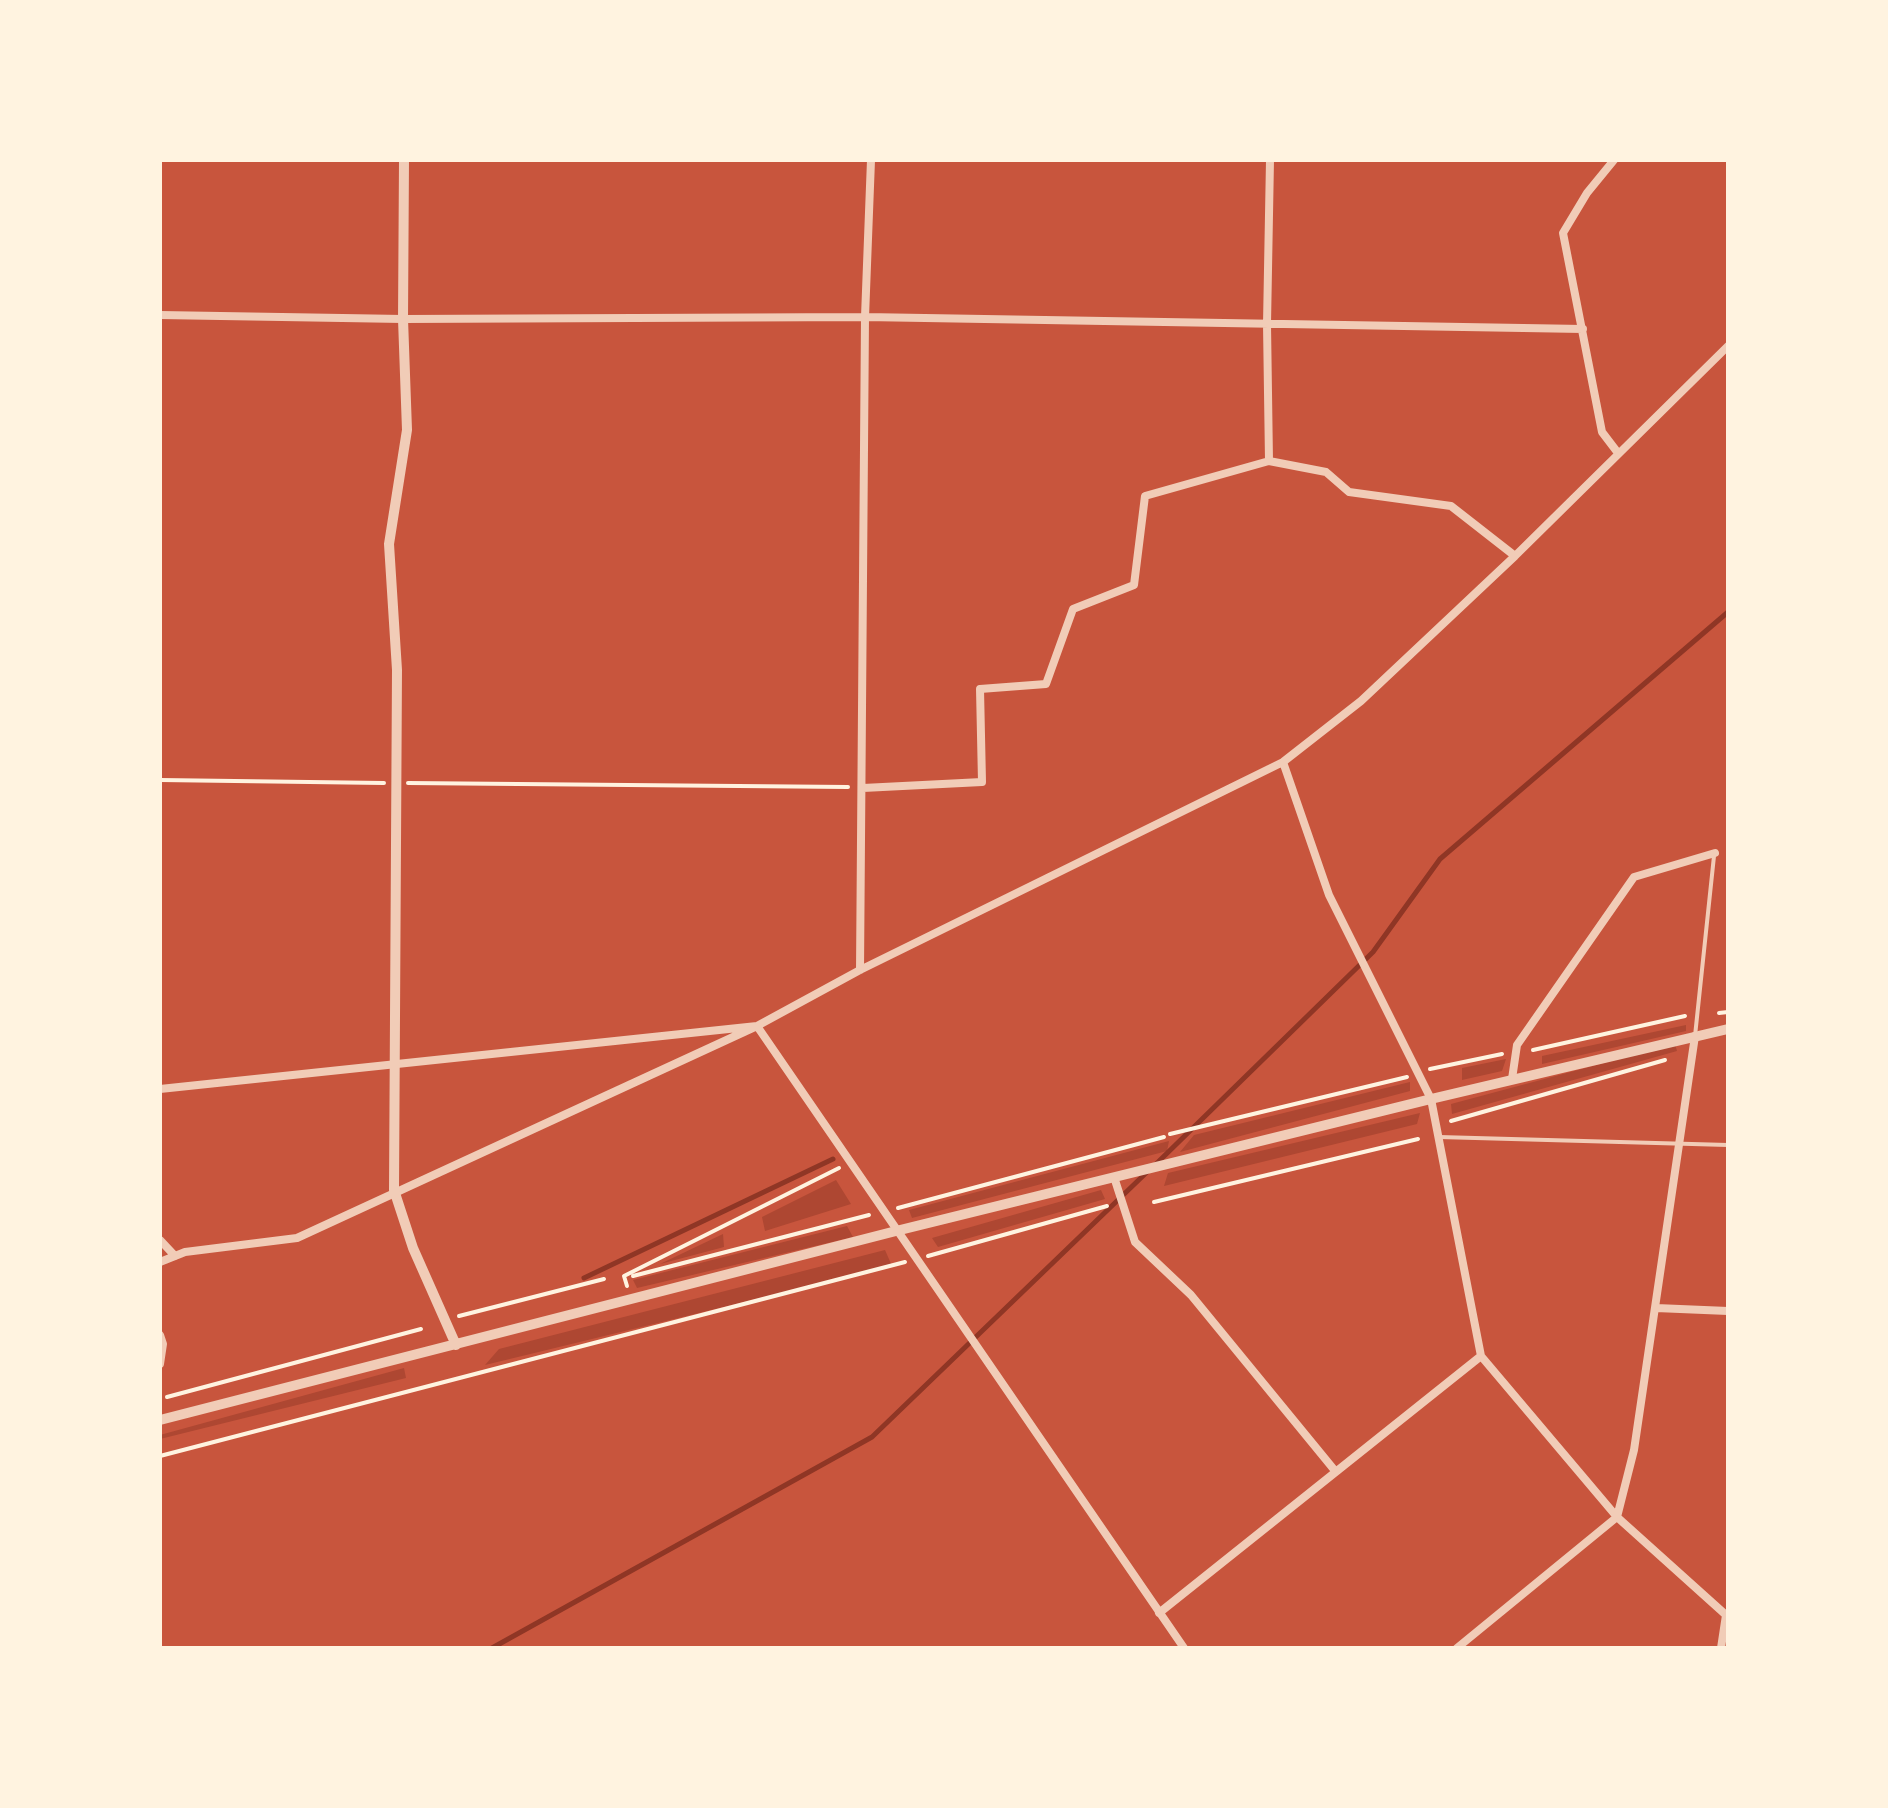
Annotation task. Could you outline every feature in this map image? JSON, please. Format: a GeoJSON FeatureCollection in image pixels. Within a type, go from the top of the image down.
{"type":"FeatureCollection","features":[{"type":"Feature","properties":{"kind":"street"},"geometry":{"type":"LineString","coordinates":[[404,160],[407,430],[390,544],[398,670],[394,1190],[412,1248],[456,1345]]}},
{"type":"Feature","properties":{"kind":"street"},"geometry":{"type":"LineString","coordinates":[[860,970],[865,317],[872,160]]}},
{"type":"Feature","properties":{"kind":"street"},"geometry":{"type":"LineString","coordinates":[[1269,461],[1266,324],[1270,160]]}},
{"type":"Feature","properties":{"kind":"street"},"geometry":{"type":"LineString","coordinates":[[1614,160],[1587,193],[1564,233],[1602,432],[1618,453]]}},
{"type":"Feature","properties":{"kind":"street"},"geometry":{"type":"LineString","coordinates":[[160,315],[404,320],[865,317],[1583,330]]}},
{"type":"Feature","properties":{"kind":"street"},"geometry":{"type":"LineString","coordinates":[[160,1262],[185,1252],[296,1238],[757,1026],[860,970],[1283,762],[1360,702],[1728,346]]}},
{"type":"Feature","properties":{"kind":"street"},"geometry":{"type":"LineString","coordinates":[[863,788],[982,782],[980,689],[1046,684],[1073,609],[1134,585],[1144,496],[1269,461],[1326,472],[1349,492],[1451,506],[1515,556]]}},
{"type":"Feature","properties":{"kind":"street"},"geometry":{"type":"LineString","coordinates":[[1283,762],[1329,896],[1431,1098],[1481,1356],[1617,1517],[1726,1615],[1721,1648]]}},
{"type":"Feature","properties":{"kind":"street"},"geometry":{"type":"LineString","coordinates":[[1512,1079],[1517,1044],[1634,877],[1715,854]]}},
{"type":"Feature","properties":{"kind":"street"},"geometry":{"type":"LineString","coordinates":[[160,1089],[757,1026]]}},
{"type":"Feature","properties":{"kind":"street"},"geometry":{"type":"LineString","coordinates":[[757,1026],[1184,1648]]}},
{"type":"Feature","properties":{"kind":"street"},"geometry":{"type":"LineString","coordinates":[[160,1420],[896,1231],[1431,1098],[1728,1029]]}},
{"type":"Feature","properties":{"kind":"street"},"geometry":{"type":"LineString","coordinates":[[1457,1648],[1617,1517],[1634,1450],[1695,1036]]}},
{"type":"Feature","properties":{"kind":"street"},"geometry":{"type":"LineString","coordinates":[[1114,1177],[1135,1242],[1192,1295],[1336,1472]]}},
{"type":"Feature","properties":{"kind":"street"},"geometry":{"type":"LineString","coordinates":[[160,1240],[174,1256]]}},
{"type":"Feature","properties":{"kind":"street"},"geometry":{"type":"LineString","coordinates":[[1656,1308],[1728,1310]]}},
{"type":"Feature","properties":{"kind":"street"},"geometry":{"type":"LineString","coordinates":[[160,1336],[160,1364]]}},
{"type":"Feature","properties":{"kind":"street"},"geometry":{"type":"LineString","coordinates":[[1158,1614],[1481,1356]]}},
{"type":"Feature","properties":{"kind":"lane"},"geometry":{"type":"LineString","coordinates":[[1695,1036],[1715,854]]}},
{"type":"Feature","properties":{"kind":"lane"},"geometry":{"type":"LineString","coordinates":[[1438,1137],[1728,1145]]}},
{"type":"Feature","properties":{"kind":"path"},"geometry":{"type":"LineString","coordinates":[[160,780],[863,788]]}},
{"type":"Feature","properties":{"kind":"path"},"geometry":{"type":"LineString","coordinates":[[1719,1013],[1728,1012]]}},
{"type":"Feature","properties":{"kind":"path"},"geometry":{"type":"LineString","coordinates":[[1533,1050],[1684,1016]]}},
{"type":"Feature","properties":{"kind":"path"},"geometry":{"type":"LineString","coordinates":[[1430,1069],[1506,1053]]}},
{"type":"Feature","properties":{"kind":"path"},"geometry":{"type":"LineString","coordinates":[[1450,1121],[1679,1056]]}},
{"type":"Feature","properties":{"kind":"path"},"geometry":{"type":"LineString","coordinates":[[632,1276],[1167,1135],[1412,1076]]}},
{"type":"Feature","properties":{"kind":"path"},"geometry":{"type":"LineString","coordinates":[[1154,1202],[1418,1139]]}},
{"type":"Feature","properties":{"kind":"path"},"geometry":{"type":"LineString","coordinates":[[629,1298],[624,1276],[852,1161]]}},
{"type":"Feature","properties":{"kind":"path"},"geometry":{"type":"LineString","coordinates":[[160,1456],[915,1260],[1107,1206]]}},
{"type":"Feature","properties":{"kind":"path"},"geometry":{"type":"LineString","coordinates":[[456,1317],[604,1279]]}},
{"type":"Feature","properties":{"kind":"path"},"geometry":{"type":"LineString","coordinates":[[167,1397],[421,1329]]}},
{"type":"Feature","properties":{"kind":"shaded area"},"geometry":{"type":"Polygon","coordinates":[[[1686,1025],[1686,1031],[1542,1064],[1542,1056],[1686,1025]]]}},
{"type":"Feature","properties":{"kind":"shaded area"},"geometry":{"type":"Polygon","coordinates":[[[1675,1044],[1677,1051],[1452,1114],[1451,1104],[1675,1044]]]}},
{"type":"Feature","properties":{"kind":"shaded area"},"geometry":{"type":"Polygon","coordinates":[[[1506,1059],[1502,1071],[1462,1080],[1462,1068],[1506,1059]]]}},
{"type":"Feature","properties":{"kind":"shaded area"},"geometry":{"type":"Polygon","coordinates":[[[1410,1082],[1410,1091],[1180,1152],[1194,1135],[1410,1082]]]}},
{"type":"Feature","properties":{"kind":"shaded area"},"geometry":{"type":"Polygon","coordinates":[[[1420,1113],[1417,1124],[1164,1186],[1168,1173],[1420,1113]]]}},
{"type":"Feature","properties":{"kind":"shaded area"},"geometry":{"type":"Polygon","coordinates":[[[1169,1141],[1167,1151],[912,1218],[909,1210],[1169,1141]]]}},
{"type":"Feature","properties":{"kind":"shaded area"},"geometry":{"type":"Polygon","coordinates":[[[836,1180],[851,1204],[765,1231],[762,1217],[836,1180]]]}},
{"type":"Feature","properties":{"kind":"shaded area"},"geometry":{"type":"Polygon","coordinates":[[[1101,1190],[1105,1199],[938,1247],[932,1238],[1101,1190]]]}},
{"type":"Feature","properties":{"kind":"shaded area"},"geometry":{"type":"Polygon","coordinates":[[[847,1226],[853,1237],[637,1288],[633,1280],[847,1226]]]}},
{"type":"Feature","properties":{"kind":"shaded area"},"geometry":{"type":"Polygon","coordinates":[[[723,1234],[724,1247],[660,1264],[723,1234]]]}},
{"type":"Feature","properties":{"kind":"shaded area"},"geometry":{"type":"Polygon","coordinates":[[[885,1250],[892,1266],[485,1365],[499,1349],[885,1250]]]}},
{"type":"Feature","properties":{"kind":"shaded area"},"geometry":{"type":"Polygon","coordinates":[[[404,1368],[406,1378],[160,1439],[160,1435],[404,1368]]]}},
{"type":"Feature","properties":{"kind":"waterway"},"geometry":{"type":"LineString","coordinates":[[1155,1165],[1373,952],[1440,859],[1728,612]]}},
{"type":"Feature","properties":{"kind":"waterway"},"geometry":{"type":"LineString","coordinates":[[584,1278],[833,1159]]}},
{"type":"Feature","properties":{"kind":"waterway"},"geometry":{"type":"LineString","coordinates":[[492,1648],[872,1437],[1147,1172]]}}]}
